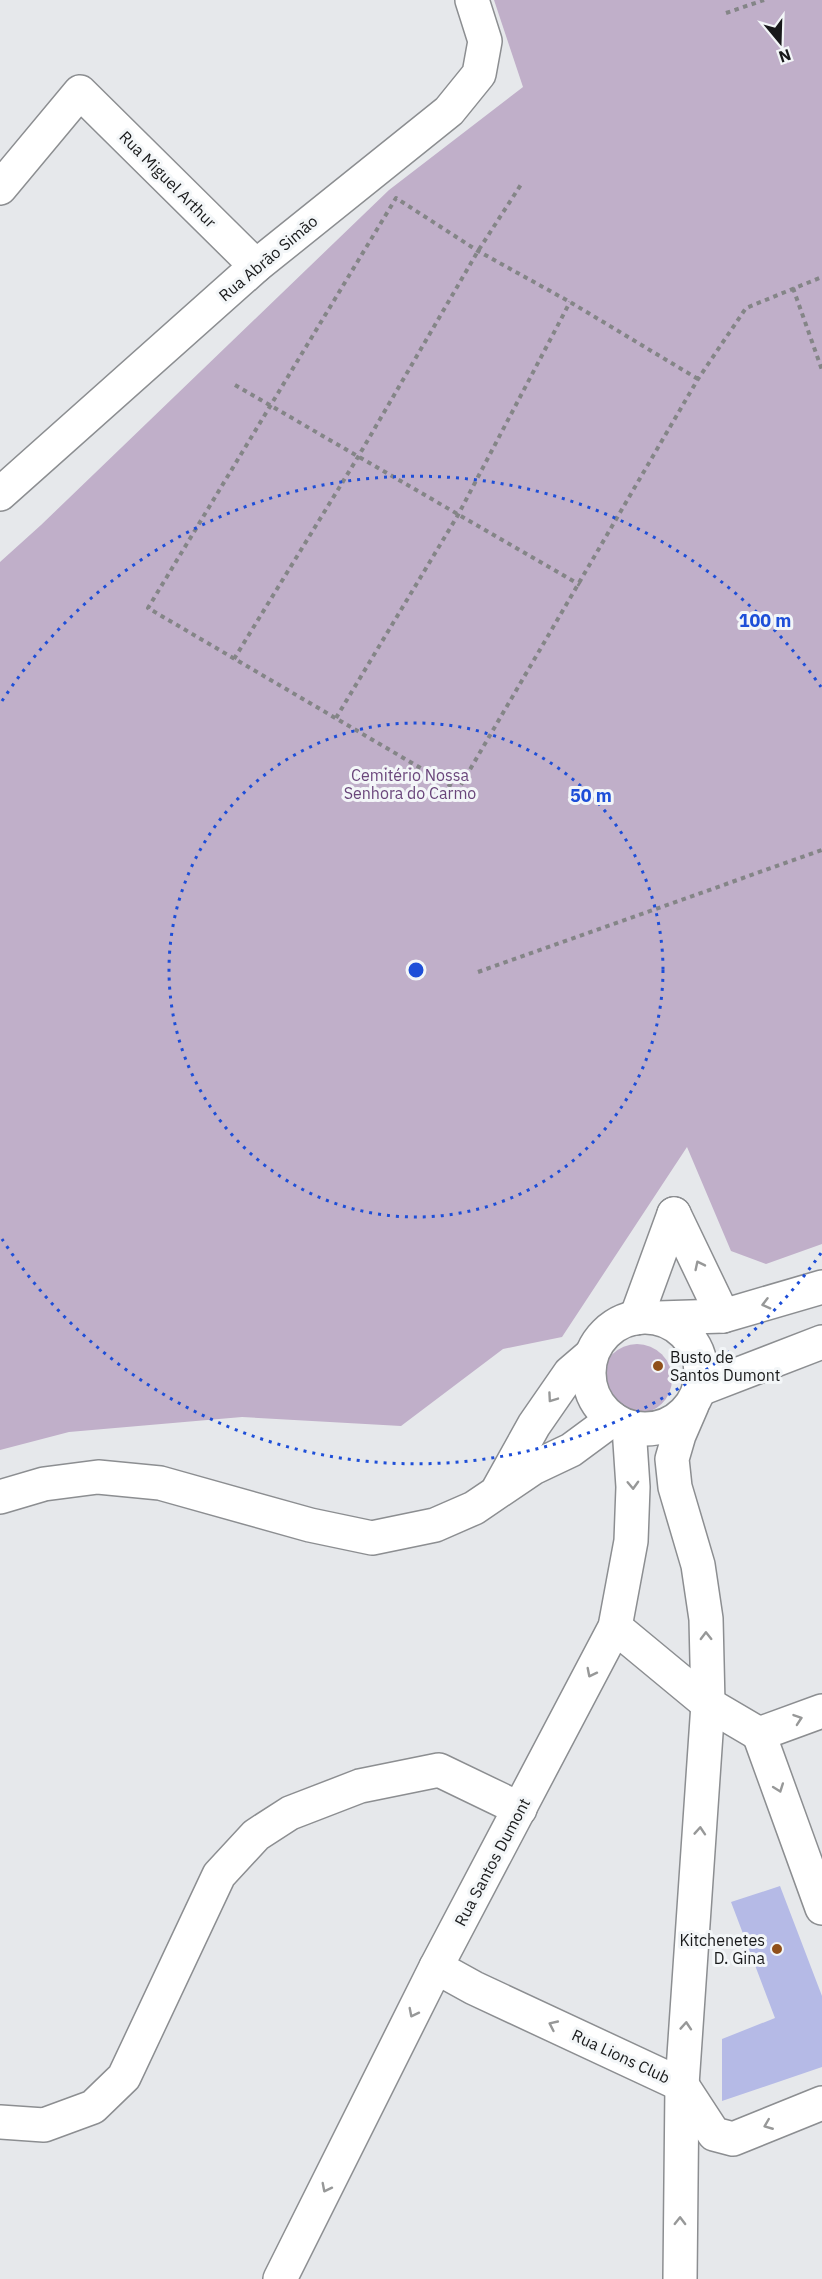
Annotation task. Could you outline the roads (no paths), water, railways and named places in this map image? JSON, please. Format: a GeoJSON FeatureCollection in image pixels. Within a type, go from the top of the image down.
{"type":"FeatureCollection","features":[{"type":"Feature","properties":{"kind":"street","name":"Rua Abrão Simão"},"geometry":{"type":"LineString","coordinates":[[0,494],[255,266],[449,111],[479,74],[485,41],[472,0]]}},
{"type":"Feature","properties":{"kind":"street","name":"Rua Miguel Arthur"},"geometry":{"type":"LineString","coordinates":[[0,188],[81,92],[255,266]]}},
{"type":"Feature","properties":{"kind":"street"},"geometry":{"type":"LineString","coordinates":[[647,1318],[674,1214],[723,1316]]}},
{"type":"Feature","properties":{"kind":"street"},"geometry":{"type":"LineString","coordinates":[[496,1492],[534,1425],[570,1373],[591,1355],[607,1333],[620,1323],[647,1318],[723,1316],[822,1287]]}},
{"type":"Feature","properties":{"kind":"street"},"geometry":{"type":"LineString","coordinates":[[647,1318],[675,1325],[689,1337],[698,1353],[702,1371],[696,1397],[679,1435],[672,1459],[675,1487],[698,1564],[706,1619],[708,1704],[682,2085],[680,2279]]}},
{"type":"Feature","properties":{"kind":"street"},"geometry":{"type":"LineString","coordinates":[[591,1355],[589,1377],[593,1394],[601,1408],[621,1423],[646,1430],[664,1426],[679,1418],[696,1397],[822,1342]]}},
{"type":"Feature","properties":{"kind":"street"},"geometry":{"type":"LineString","coordinates":[[0,1497],[44,1484],[98,1477],[140,1481],[160,1484],[310,1525],[372,1538],[435,1524],[474,1508],[533,1468],[621,1423]]}},
{"type":"Feature","properties":{"kind":"street","name":"Rua Santos Dumont"},"geometry":{"type":"LineString","coordinates":[[280,2279],[436,1967],[615,1627],[631,1541],[633,1487],[621,1423]]}},
{"type":"Feature","properties":{"kind":"street"},"geometry":{"type":"LineString","coordinates":[[615,1627],[708,1704],[759,1734],[822,1908]]}},
{"type":"Feature","properties":{"kind":"street"},"geometry":{"type":"LineString","coordinates":[[759,1734],[822,1711]]}},
{"type":"Feature","properties":{"kind":"street"},"geometry":{"type":"LineString","coordinates":[[0,2122],[44,2125],[93,2107],[124,2077],[219,1875],[256,1835],[290,1814],[360,1786],[439,1770],[520,1809]]}},
{"type":"Feature","properties":{"kind":"street","name":"Rua Lions Club"},"geometry":{"type":"LineString","coordinates":[[436,1967],[474,1988],[682,2085],[714,2134],[733,2139],[822,2103]]}},
{"type":"Feature","properties":{"kind":"place","name":"Busto de Santos Dumont"},"geometry":{"type":"Point","coordinates":[658,1366]}},
{"type":"Feature","properties":{"kind":"place","name":"Kitchenetes D. Gina"},"geometry":{"type":"Point","coordinates":[777,1949]}},
{"type":"Feature","properties":{"kind":"park label","name":"Cemitério Nossa Senhora do Carmo"},"geometry":{"type":"Point","coordinates":[410,784]}}]}
